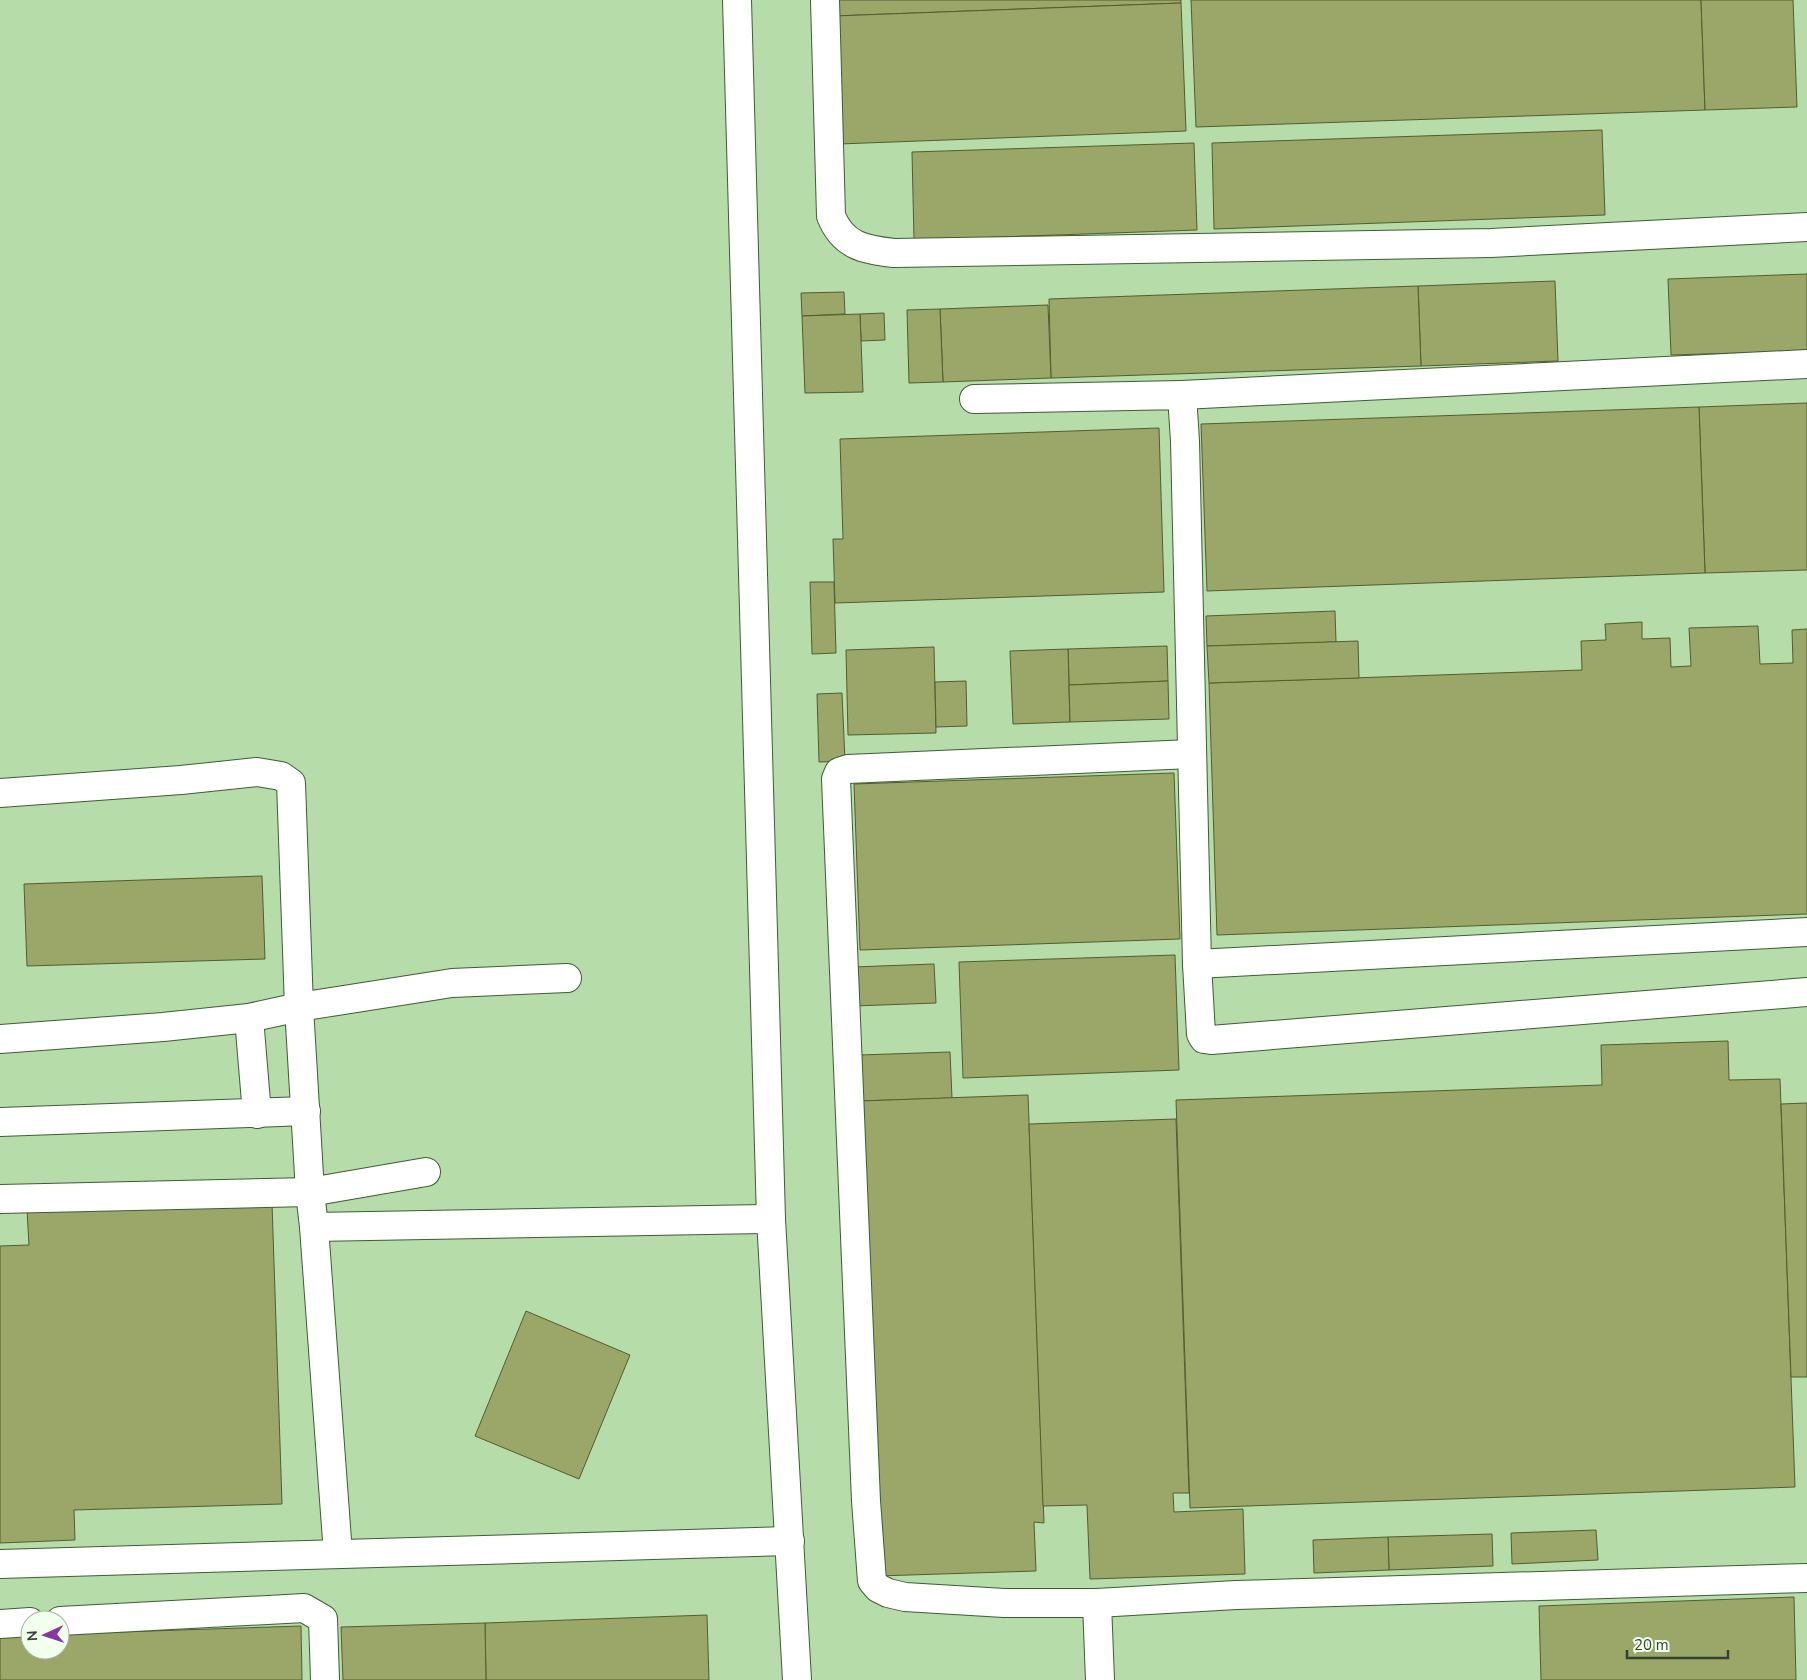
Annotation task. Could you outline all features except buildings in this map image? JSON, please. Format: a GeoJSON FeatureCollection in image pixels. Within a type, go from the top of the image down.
{"type":"FeatureCollection","features":[{"type":"Feature","properties":{"kind":"lane"},"geometry":{"type":"LineString","coordinates":[[737,0],[771,1219],[790,1541],[796,1680]]}},
{"type":"Feature","properties":{"kind":"lane"},"geometry":{"type":"LineString","coordinates":[[825,0],[831,216],[836,228],[846,239],[866,250],[894,253],[1491,243],[1807,227]]}},
{"type":"Feature","properties":{"kind":"lane"},"geometry":{"type":"LineString","coordinates":[[974,399],[1182,396],[1807,364]]}},
{"type":"Feature","properties":{"kind":"lane"},"geometry":{"type":"LineString","coordinates":[[1182,396],[1185,441],[1197,964],[1202,1034],[1204,1039],[1211,1040],[1807,992]]}},
{"type":"Feature","properties":{"kind":"lane"},"geometry":{"type":"LineString","coordinates":[[1191,754],[848,769],[839,772],[836,779],[866,1501],[872,1581],[878,1588],[888,1593],[905,1597],[1004,1603],[1097,1603],[1236,1595],[1807,1578]]}},
{"type":"Feature","properties":{"kind":"lane"},"geometry":{"type":"LineString","coordinates":[[0,793],[181,780],[257,772],[281,776],[290,782],[299,1007],[310,1192],[338,1554]]}},
{"type":"Feature","properties":{"kind":"lane"},"geometry":{"type":"LineString","coordinates":[[1197,964],[1807,932]]}},
{"type":"Feature","properties":{"kind":"lane"},"geometry":{"type":"LineString","coordinates":[[0,1039],[163,1028],[249,1018],[299,1007],[452,983],[567,978]]}},
{"type":"Feature","properties":{"kind":"lane"},"geometry":{"type":"LineString","coordinates":[[249,1018],[257,1114]]}},
{"type":"Feature","properties":{"kind":"lane"},"geometry":{"type":"LineString","coordinates":[[0,1122],[306,1112]]}},
{"type":"Feature","properties":{"kind":"lane"},"geometry":{"type":"LineString","coordinates":[[0,1198],[310,1192],[426,1172]]}},
{"type":"Feature","properties":{"kind":"lane"},"geometry":{"type":"LineString","coordinates":[[314,1226],[771,1219]]}},
{"type":"Feature","properties":{"kind":"lane"},"geometry":{"type":"LineString","coordinates":[[0,1564],[790,1541]]}},
{"type":"Feature","properties":{"kind":"lane"},"geometry":{"type":"LineString","coordinates":[[1097,1603],[1100,1680]]}},
{"type":"Feature","properties":{"kind":"lane"},"geometry":{"type":"LineString","coordinates":[[70,1620],[304,1608],[323,1619],[325,1680]]}},
{"type":"Feature","properties":{"kind":"lane"},"geometry":{"type":"LineString","coordinates":[[0,1624],[20,1623]]}},
{"type":"Feature","properties":{"kind":"shaded area"},"geometry":{"type":"Polygon","coordinates":[[[0,0],[1807,0],[1807,1680],[0,1680],[0,0]]]}}]}
